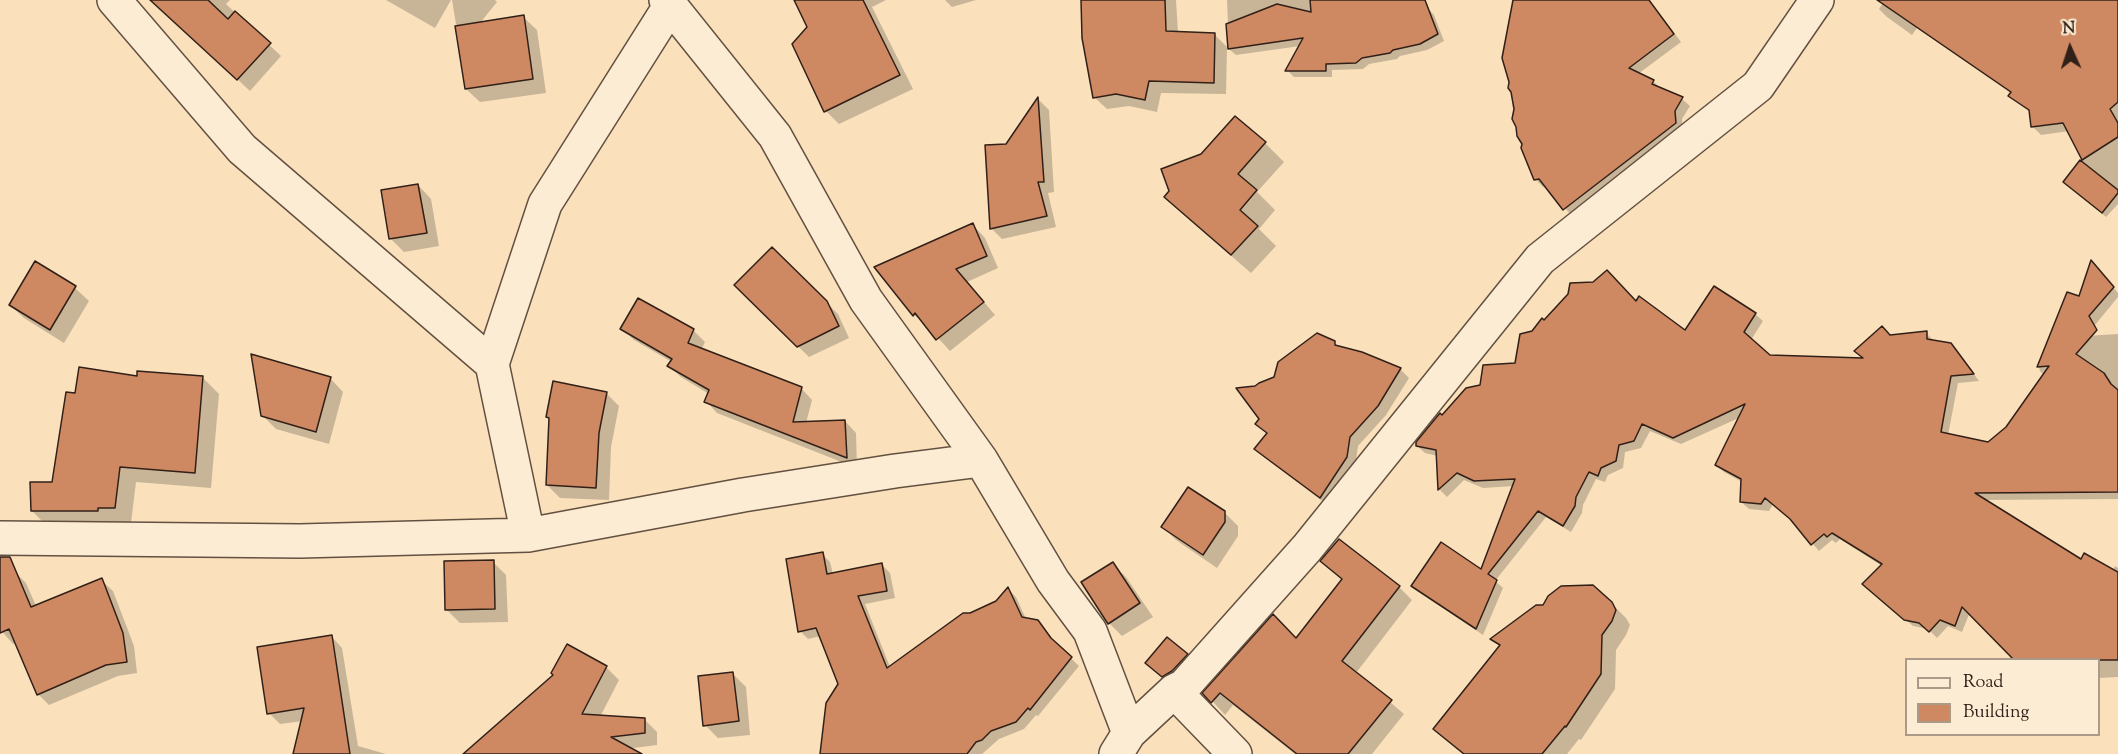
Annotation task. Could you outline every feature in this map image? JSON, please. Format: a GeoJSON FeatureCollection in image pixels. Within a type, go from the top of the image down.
{"type":"FeatureCollection","features":[{"type":"Feature","properties":{"kind":"street"},"geometry":{"type":"LineString","coordinates":[[114,0],[242,149],[492,364]]}},
{"type":"Feature","properties":{"kind":"street"},"geometry":{"type":"LineString","coordinates":[[528,535],[492,364],[545,204],[668,3],[775,136],[866,300],[981,460],[1053,581],[1090,631],[1122,743],[1174,691],[1184,686],[1307,548],[1540,259],[1758,86],[1816,0]]}},
{"type":"Feature","properties":{"kind":"street"},"geometry":{"type":"LineString","coordinates":[[0,538],[300,541],[528,535],[743,495],[981,460]]}},
{"type":"Feature","properties":{"kind":"street"},"geometry":{"type":"LineString","coordinates":[[1174,691],[1235,754]]}},
{"type":"Feature","properties":{"kind":"building"},"geometry":{"type":"Polygon","coordinates":[[[150,0],[208,0],[228,19],[235,11],[271,43],[237,80],[150,0]]]}},
{"type":"Feature","properties":{"kind":"building"},"geometry":{"type":"Polygon","coordinates":[[[794,0],[863,0],[900,75],[824,112],[792,44],[807,27],[794,0]]]}},
{"type":"Feature","properties":{"kind":"building"},"geometry":{"type":"Polygon","coordinates":[[[1081,0],[1165,0],[1166,31],[1215,33],[1214,83],[1149,81],[1145,100],[1116,94],[1093,98],[1082,38],[1081,0]]]}},
{"type":"Feature","properties":{"kind":"building"},"geometry":{"type":"Polygon","coordinates":[[[1310,0],[1425,0],[1438,34],[1420,44],[1362,58],[1356,63],[1326,64],[1326,71],[1285,71],[1303,38],[1228,49],[1226,24],[1277,4],[1311,12],[1310,0]]]}},
{"type":"Feature","properties":{"kind":"building"},"geometry":{"type":"Polygon","coordinates":[[[1513,0],[1649,0],[1674,34],[1629,68],[1654,80],[1652,84],[1683,97],[1675,111],[1676,123],[1563,210],[1539,179],[1534,180],[1512,119],[1514,109],[1502,58],[1513,0]]]}},
{"type":"Feature","properties":{"kind":"building"},"geometry":{"type":"Polygon","coordinates":[[[1877,0],[2118,0],[2118,102],[2110,109],[2118,123],[2118,137],[2082,160],[2063,123],[2031,127],[2029,110],[2008,96],[2011,92],[1877,0]]]}},
{"type":"Feature","properties":{"kind":"building"},"geometry":{"type":"Polygon","coordinates":[[[524,15],[533,79],[465,89],[455,26],[524,15]]]}},
{"type":"Feature","properties":{"kind":"building"},"geometry":{"type":"Polygon","coordinates":[[[1038,97],[1044,182],[1038,182],[1047,216],[990,229],[985,145],[1006,144],[1038,97]]]}},
{"type":"Feature","properties":{"kind":"building"},"geometry":{"type":"Polygon","coordinates":[[[1235,116],[1266,142],[1238,174],[1257,190],[1240,210],[1258,226],[1231,255],[1164,197],[1169,191],[1161,169],[1201,154],[1235,116]]]}},
{"type":"Feature","properties":{"kind":"building"},"geometry":{"type":"Polygon","coordinates":[[[2080,160],[2118,190],[2102,213],[2063,182],[2080,160]]]}},
{"type":"Feature","properties":{"kind":"building"},"geometry":{"type":"Polygon","coordinates":[[[418,184],[427,233],[389,239],[381,190],[418,184]]]}},
{"type":"Feature","properties":{"kind":"building"},"geometry":{"type":"Polygon","coordinates":[[[973,223],[987,256],[956,269],[984,302],[936,340],[915,313],[913,316],[874,267],[973,223]]]}},
{"type":"Feature","properties":{"kind":"building"},"geometry":{"type":"Polygon","coordinates":[[[772,247],[827,301],[839,326],[797,347],[734,285],[772,247]]]}},
{"type":"Feature","properties":{"kind":"building"},"geometry":{"type":"Polygon","coordinates":[[[2091,260],[2114,287],[2089,316],[2097,330],[2076,354],[2104,373],[2118,390],[2118,492],[1975,493],[2081,559],[2084,553],[2118,572],[2118,660],[2012,658],[1962,607],[1955,626],[1940,620],[1929,632],[1919,623],[1904,620],[1862,584],[1882,564],[1832,533],[1827,537],[1824,534],[1811,545],[1790,519],[1765,498],[1761,504],[1740,502],[1741,479],[1715,465],[1745,404],[1673,438],[1642,424],[1634,441],[1619,445],[1616,461],[1601,468],[1598,476],[1589,472],[1576,497],[1575,506],[1563,526],[1538,511],[1488,574],[1497,580],[1476,629],[1411,586],[1441,542],[1481,569],[1515,479],[1474,481],[1457,473],[1438,490],[1436,450],[1416,446],[1416,442],[1440,413],[1442,415],[1466,388],[1480,385],[1483,365],[1515,363],[1520,334],[1532,331],[1542,318],[1544,320],[1568,294],[1570,283],[1593,282],[1607,270],[1636,301],[1639,296],[1685,330],[1714,286],[1756,313],[1744,332],[1770,355],[1863,358],[1854,351],[1882,326],[1890,335],[1927,331],[1927,339],[1951,343],[1974,374],[1951,376],[1941,432],[1988,442],[2006,427],[2049,366],[2037,367],[2067,292],[2079,296],[2091,260]]]}},
{"type":"Feature","properties":{"kind":"building"},"geometry":{"type":"Polygon","coordinates":[[[35,261],[76,286],[50,330],[9,305],[35,261]]]}},
{"type":"Feature","properties":{"kind":"building"},"geometry":{"type":"Polygon","coordinates":[[[638,298],[694,329],[688,343],[802,387],[793,422],[845,420],[847,458],[704,402],[709,390],[667,366],[672,359],[620,329],[638,298]]]}},
{"type":"Feature","properties":{"kind":"building"},"geometry":{"type":"Polygon","coordinates":[[[1317,333],[1335,341],[1335,345],[1362,352],[1401,368],[1378,406],[1350,437],[1347,457],[1320,498],[1254,449],[1267,433],[1255,424],[1259,419],[1236,388],[1255,386],[1274,377],[1278,362],[1317,333]]]}},
{"type":"Feature","properties":{"kind":"building"},"geometry":{"type":"Polygon","coordinates":[[[251,354],[331,377],[316,432],[261,416],[251,354]]]}},
{"type":"Feature","properties":{"kind":"building"},"geometry":{"type":"Polygon","coordinates":[[[79,367],[137,376],[137,371],[203,376],[195,473],[120,467],[115,508],[98,508],[98,511],[31,511],[30,482],[52,482],[66,392],[75,393],[79,367]]]}},
{"type":"Feature","properties":{"kind":"building"},"geometry":{"type":"Polygon","coordinates":[[[553,381],[607,392],[599,433],[596,488],[546,485],[549,418],[546,417],[553,381]]]}},
{"type":"Feature","properties":{"kind":"building"},"geometry":{"type":"Polygon","coordinates":[[[1188,487],[1225,511],[1225,522],[1203,555],[1161,527],[1188,487]]]}},
{"type":"Feature","properties":{"kind":"building"},"geometry":{"type":"Polygon","coordinates":[[[1339,539],[1400,586],[1342,661],[1392,700],[1348,754],[1297,754],[1220,693],[1211,703],[1202,693],[1273,614],[1296,638],[1342,579],[1320,561],[1339,539]]]}},
{"type":"Feature","properties":{"kind":"building"},"geometry":{"type":"Polygon","coordinates":[[[823,552],[827,574],[882,563],[887,591],[858,596],[887,668],[963,613],[970,613],[996,601],[1008,587],[1022,617],[1038,620],[1051,638],[1072,657],[1030,710],[1028,708],[1016,722],[991,731],[982,740],[976,742],[967,754],[820,754],[826,703],[838,684],[816,628],[798,632],[786,559],[823,552]]]}},
{"type":"Feature","properties":{"kind":"building"},"geometry":{"type":"Polygon","coordinates":[[[0,557],[10,557],[31,607],[102,578],[123,633],[127,662],[106,665],[37,695],[9,629],[0,633],[0,557]]]}},
{"type":"Feature","properties":{"kind":"building"},"geometry":{"type":"Polygon","coordinates":[[[494,560],[495,609],[445,610],[444,561],[494,560]]]}},
{"type":"Feature","properties":{"kind":"building"},"geometry":{"type":"Polygon","coordinates":[[[1113,562],[1140,603],[1108,624],[1081,582],[1113,562]]]}},
{"type":"Feature","properties":{"kind":"building"},"geometry":{"type":"Polygon","coordinates":[[[1593,585],[1612,602],[1616,610],[1612,621],[1602,635],[1601,674],[1566,727],[1542,754],[1464,754],[1433,729],[1500,645],[1490,639],[1536,605],[1543,605],[1548,596],[1561,586],[1593,585]]]}},
{"type":"Feature","properties":{"kind":"building"},"geometry":{"type":"Polygon","coordinates":[[[332,635],[350,754],[293,754],[304,708],[267,714],[257,647],[332,635]]]}},
{"type":"Feature","properties":{"kind":"building"},"geometry":{"type":"Polygon","coordinates":[[[1167,637],[1188,654],[1172,671],[1162,677],[1145,663],[1167,637]]]}},
{"type":"Feature","properties":{"kind":"building"},"geometry":{"type":"Polygon","coordinates":[[[567,644],[607,666],[582,714],[645,718],[645,733],[611,737],[642,754],[463,754],[553,675],[551,673],[567,644]]]}},
{"type":"Feature","properties":{"kind":"building"},"geometry":{"type":"Polygon","coordinates":[[[733,672],[739,721],[703,726],[698,676],[733,672]]]}}]}
